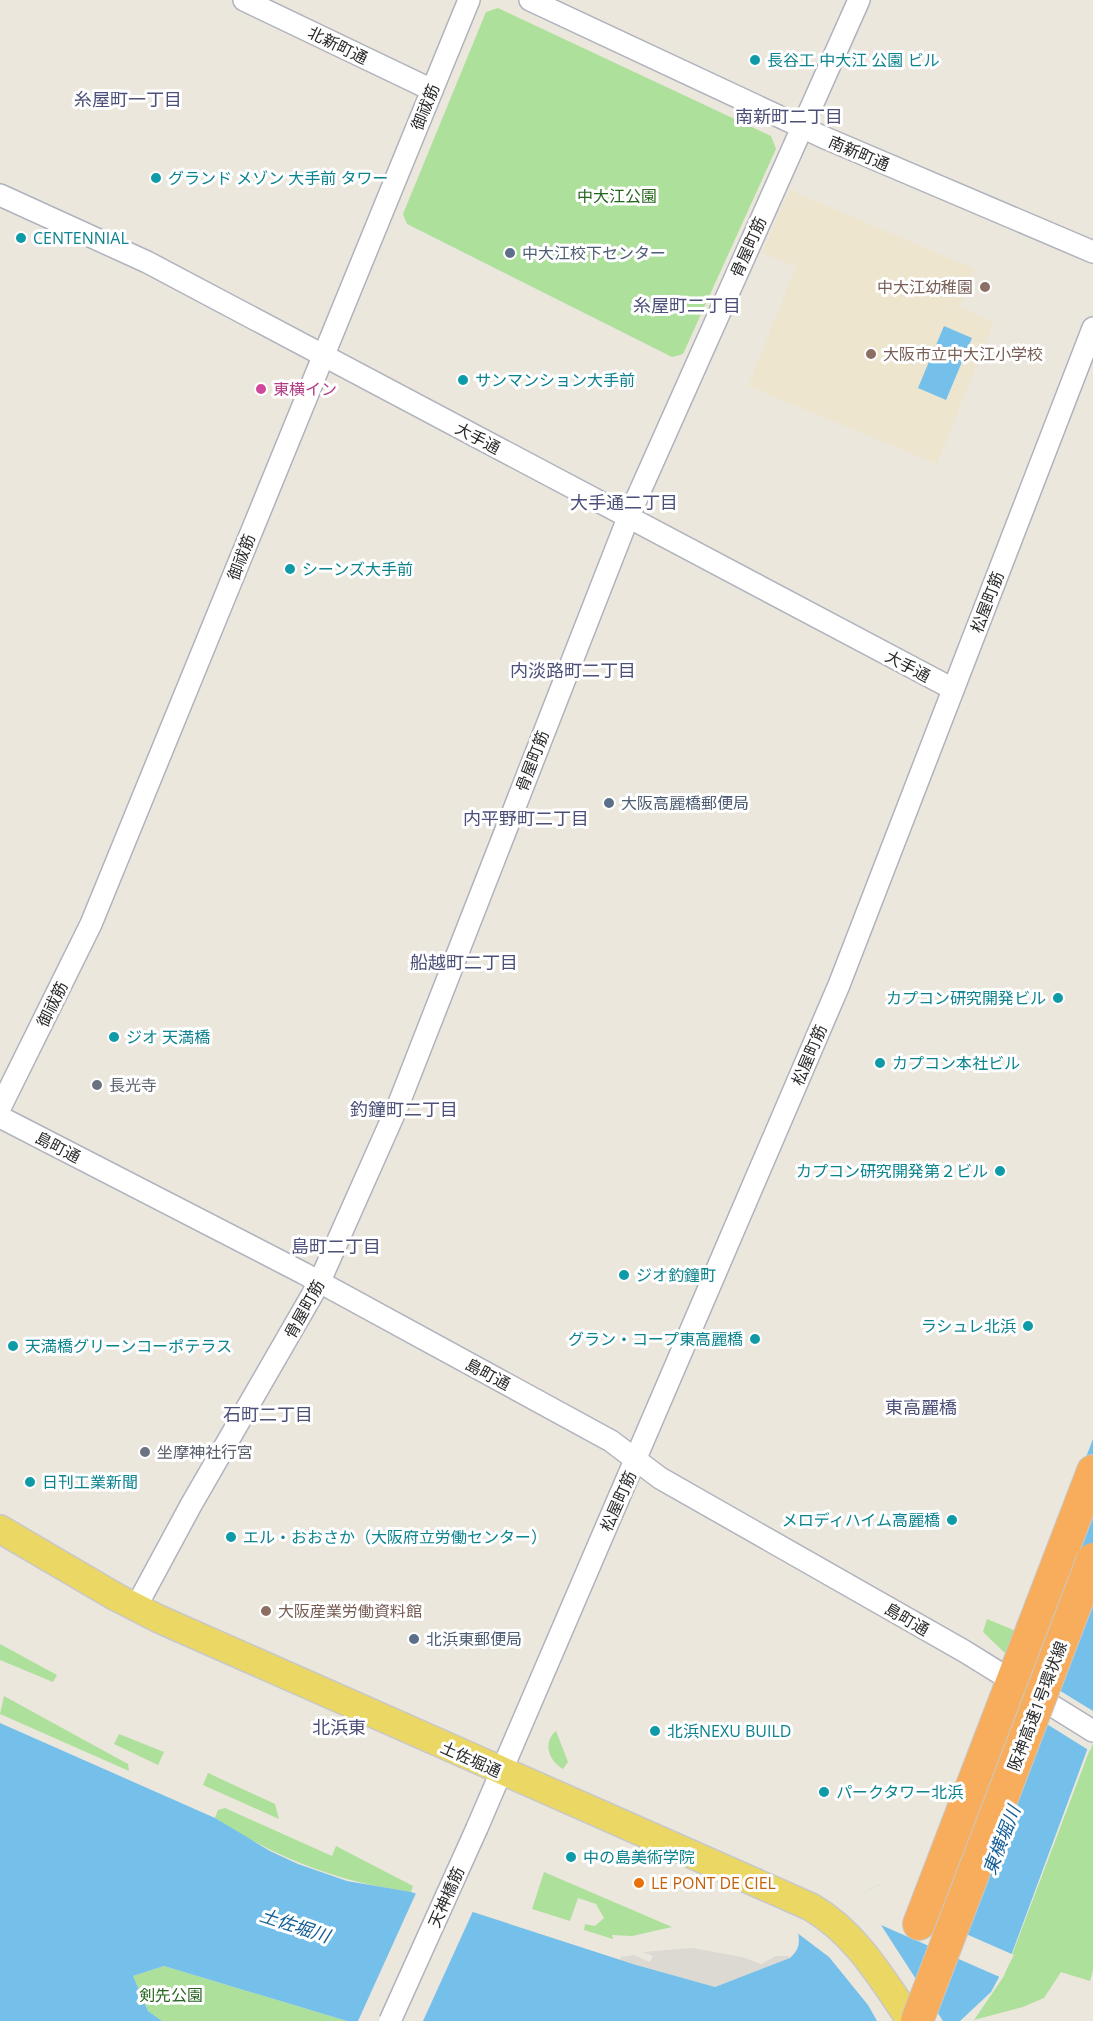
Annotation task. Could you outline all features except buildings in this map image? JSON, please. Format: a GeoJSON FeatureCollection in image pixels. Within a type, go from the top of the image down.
{"type":"FeatureCollection","features":[{"type":"Feature","properties":{"kind":"highway"},"geometry":{"type":"LineString","coordinates":[[919,1924],[1005,1677],[1093,1471]]}},
{"type":"Feature","properties":{"kind":"highway","name":"阪神高速1号環状線"},"geometry":{"type":"LineString","coordinates":[[917,2021],[1093,1559]]}},
{"type":"Feature","properties":{"kind":"main road","name":"土佐堀通"},"geometry":{"type":"LineString","coordinates":[[0,1529],[136,1607],[502,1772],[812,1907],[833,1920],[862,1950],[911,2021]]}},
{"type":"Feature","properties":{"kind":"street","name":"北新町通"},"geometry":{"type":"LineString","coordinates":[[244,0],[432,90]]}},
{"type":"Feature","properties":{"kind":"street","name":"御祓筋"},"geometry":{"type":"LineString","coordinates":[[0,1108],[91,924],[469,0]]}},
{"type":"Feature","properties":{"kind":"street","name":"南新町通"},"geometry":{"type":"LineString","coordinates":[[530,0],[801,128],[1093,252]]}},
{"type":"Feature","properties":{"kind":"street","name":"骨屋町筋"},"geometry":{"type":"LineString","coordinates":[[136,1607],[191,1505],[319,1283],[399,1103],[627,518],[859,0]]}},
{"type":"Feature","properties":{"kind":"street","name":"大手通"},"geometry":{"type":"LineString","coordinates":[[0,195],[147,262],[953,689]]}},
{"type":"Feature","properties":{"kind":"street","name":"松屋町筋"},"geometry":{"type":"LineString","coordinates":[[502,1772],[839,985],[1093,328]]}},
{"type":"Feature","properties":{"kind":"street","name":"島町通"},"geometry":{"type":"LineString","coordinates":[[0,1117],[319,1283],[611,1441],[660,1478],[964,1651],[1093,1731]]}},
{"type":"Feature","properties":{"kind":"street","name":"天神橋筋"},"geometry":{"type":"LineString","coordinates":[[390,2021],[502,1772]]}},
{"type":"Feature","properties":{"kind":"shaded area","name":"大阪市立中大江小学校"},"geometry":{"type":"Polygon","coordinates":[[[790,190],[975,269],[959,307],[994,322],[937,464],[748,386],[796,267],[762,253],[790,190]]]}},
{"type":"Feature","properties":{"kind":"shaded area"},"geometry":{"type":"Polygon","coordinates":[[[692,1948],[742,1957],[761,1964],[776,1956],[790,1958],[715,1987],[620,1960],[621,1957],[634,1955],[650,1962],[653,1956],[643,1952],[692,1948]]]}},
{"type":"Feature","properties":{"kind":"green space","name":"中大江公園"},"geometry":{"type":"Polygon","coordinates":[[[498,8],[771,136],[776,149],[683,354],[672,357],[407,224],[403,214],[486,12],[498,8]]]}},
{"type":"Feature","properties":{"kind":"green space"},"geometry":{"type":"Polygon","coordinates":[[[987,1619],[1016,1631],[1006,1654],[983,1632],[987,1619]]]}},
{"type":"Feature","properties":{"kind":"green space"},"geometry":{"type":"Polygon","coordinates":[[[0,1644],[57,1675],[53,1682],[0,1660],[0,1644]]]}},
{"type":"Feature","properties":{"kind":"green space"},"geometry":{"type":"Polygon","coordinates":[[[4,1696],[128,1764],[129,1771],[0,1714],[4,1696]]]}},
{"type":"Feature","properties":{"kind":"green space"},"geometry":{"type":"Polygon","coordinates":[[[556,1731],[568,1762],[563,1769],[551,1757],[548,1746],[556,1731]]]}},
{"type":"Feature","properties":{"kind":"green space"},"geometry":{"type":"Polygon","coordinates":[[[119,1734],[164,1752],[158,1765],[114,1744],[119,1734]]]}},
{"type":"Feature","properties":{"kind":"green space"},"geometry":{"type":"Polygon","coordinates":[[[1093,1741],[1093,1970],[1090,1981],[1061,1972],[1044,1998],[1023,2007],[974,2020],[1004,1976],[1093,1741]]]}},
{"type":"Feature","properties":{"kind":"green space"},"geometry":{"type":"Polygon","coordinates":[[[208,1773],[275,1804],[279,1819],[203,1785],[208,1773]]]}},
{"type":"Feature","properties":{"kind":"green space"},"geometry":{"type":"Polygon","coordinates":[[[225,1808],[332,1856],[336,1846],[413,1886],[411,1892],[384,1888],[333,1875],[285,1856],[215,1818],[218,1810],[225,1808]]]}},
{"type":"Feature","properties":{"kind":"green space"},"geometry":{"type":"Polygon","coordinates":[[[544,1872],[672,1927],[632,1936],[612,1935],[613,1939],[584,1930],[585,1924],[595,1926],[604,1918],[596,1904],[578,1898],[570,1921],[532,1909],[544,1872]]]}},
{"type":"Feature","properties":{"kind":"green space","name":"剣先公園"},"geometry":{"type":"Polygon","coordinates":[[[164,1966],[347,2021],[162,2021],[148,2011],[133,1976],[164,1966]]]}},
{"type":"Feature","properties":{"kind":"water"},"geometry":{"type":"Polygon","coordinates":[[[944,326],[972,338],[946,400],[918,388],[944,326]]]}},
{"type":"Feature","properties":{"kind":"water"},"geometry":{"type":"Polygon","coordinates":[[[1093,1439],[1093,1734],[1012,1953],[991,1992],[960,2021],[347,2021],[164,1966],[133,1976],[148,2011],[162,2021],[0,2021],[0,1723],[215,1818],[270,1851],[298,1864],[347,1881],[411,1892],[633,1964],[715,1987],[790,1958],[798,1946],[798,1932],[879,1884],[906,1895],[920,1887],[1093,1439]]]}},
{"type":"Feature","properties":{"kind":"pier"},"geometry":{"type":"Polygon","coordinates":[[[1005,1657],[1093,1711],[1093,1743],[1090,1751],[994,1691],[993,1687],[1005,1657]]]}},
{"type":"Feature","properties":{"kind":"pier"},"geometry":{"type":"Polygon","coordinates":[[[881,1883],[907,1893],[919,1886],[934,1920],[1014,1955],[1002,1978],[881,1925],[943,2021],[877,2021],[868,2005],[829,1957],[796,1932],[851,1897],[855,1898],[881,1883]]]}},
{"type":"Feature","properties":{"kind":"pier"},"geometry":{"type":"Polygon","coordinates":[[[417,1891],[474,1909],[423,2021],[358,2021],[417,1891]]]}},
{"type":"Feature","properties":{"kind":"place","name":"長谷工 中大江 公園 ビル"},"geometry":{"type":"Point","coordinates":[755,60]}},
{"type":"Feature","properties":{"kind":"place","name":"グランド メゾン 大手前 タワー"},"geometry":{"type":"Point","coordinates":[156,178]}},
{"type":"Feature","properties":{"kind":"place","name":"CENTENNIAL"},"geometry":{"type":"Point","coordinates":[21,238]}},
{"type":"Feature","properties":{"kind":"place","name":"中大江校下センター"},"geometry":{"type":"Point","coordinates":[510,253]}},
{"type":"Feature","properties":{"kind":"place","name":"中大江幼稚園"},"geometry":{"type":"Point","coordinates":[985,287]}},
{"type":"Feature","properties":{"kind":"place","name":"大阪市立中大江小学校"},"geometry":{"type":"Point","coordinates":[871,354]}},
{"type":"Feature","properties":{"kind":"place","name":"サンマンション大手前"},"geometry":{"type":"Point","coordinates":[463,380]}},
{"type":"Feature","properties":{"kind":"place","name":"東横イン"},"geometry":{"type":"Point","coordinates":[261,389]}},
{"type":"Feature","properties":{"kind":"place","name":"シーンズ大手前"},"geometry":{"type":"Point","coordinates":[290,569]}},
{"type":"Feature","properties":{"kind":"place","name":"大阪高麗橋郵便局"},"geometry":{"type":"Point","coordinates":[609,803]}},
{"type":"Feature","properties":{"kind":"place","name":"カプコン研究開発ビル"},"geometry":{"type":"Point","coordinates":[1058,998]}},
{"type":"Feature","properties":{"kind":"place","name":"ジオ 天満橋"},"geometry":{"type":"Point","coordinates":[114,1037]}},
{"type":"Feature","properties":{"kind":"place","name":"カプコン本社ビル"},"geometry":{"type":"Point","coordinates":[880,1063]}},
{"type":"Feature","properties":{"kind":"place","name":"長光寺"},"geometry":{"type":"Point","coordinates":[97,1085]}},
{"type":"Feature","properties":{"kind":"place","name":"カプコン研究開発第２ビル"},"geometry":{"type":"Point","coordinates":[1000,1171]}},
{"type":"Feature","properties":{"kind":"place","name":"ジオ釣鐘町"},"geometry":{"type":"Point","coordinates":[624,1275]}},
{"type":"Feature","properties":{"kind":"place","name":"ラシュレ北浜"},"geometry":{"type":"Point","coordinates":[1028,1326]}},
{"type":"Feature","properties":{"kind":"place","name":"グラン・コープ東高麗橋"},"geometry":{"type":"Point","coordinates":[755,1339]}},
{"type":"Feature","properties":{"kind":"place","name":"天満橋グリーンコーポテラス"},"geometry":{"type":"Point","coordinates":[13,1346]}},
{"type":"Feature","properties":{"kind":"place","name":"坐摩神社行宮"},"geometry":{"type":"Point","coordinates":[145,1452]}},
{"type":"Feature","properties":{"kind":"place","name":"日刊工業新聞"},"geometry":{"type":"Point","coordinates":[30,1482]}},
{"type":"Feature","properties":{"kind":"place","name":"メロディハイム高麗橋"},"geometry":{"type":"Point","coordinates":[952,1520]}},
{"type":"Feature","properties":{"kind":"place","name":"エル・おおさか（大阪府立労働センター）"},"geometry":{"type":"Point","coordinates":[231,1537]}},
{"type":"Feature","properties":{"kind":"place","name":"大阪産業労働資料館"},"geometry":{"type":"Point","coordinates":[266,1611]}},
{"type":"Feature","properties":{"kind":"place","name":"北浜東郵便局"},"geometry":{"type":"Point","coordinates":[414,1639]}},
{"type":"Feature","properties":{"kind":"place","name":"北浜NEXU BUILD"},"geometry":{"type":"Point","coordinates":[655,1731]}},
{"type":"Feature","properties":{"kind":"place","name":"パークタワー北浜"},"geometry":{"type":"Point","coordinates":[824,1792]}},
{"type":"Feature","properties":{"kind":"place","name":"中の島美術学院"},"geometry":{"type":"Point","coordinates":[571,1857]}},
{"type":"Feature","properties":{"kind":"place","name":"LE PONT DE CIEL"},"geometry":{"type":"Point","coordinates":[639,1883]}},
{"type":"Feature","properties":{"kind":"district","name":"糸屋町一丁目"},"geometry":{"type":"Point","coordinates":[128,99]}},
{"type":"Feature","properties":{"kind":"district","name":"南新町二丁目"},"geometry":{"type":"Point","coordinates":[789,116]}},
{"type":"Feature","properties":{"kind":"district","name":"糸屋町二丁目"},"geometry":{"type":"Point","coordinates":[687,305]}},
{"type":"Feature","properties":{"kind":"district","name":"大手通二丁目"},"geometry":{"type":"Point","coordinates":[624,502]}},
{"type":"Feature","properties":{"kind":"district","name":"内淡路町二丁目"},"geometry":{"type":"Point","coordinates":[573,670]}},
{"type":"Feature","properties":{"kind":"district","name":"内平野町二丁目"},"geometry":{"type":"Point","coordinates":[526,818]}},
{"type":"Feature","properties":{"kind":"district","name":"船越町二丁目"},"geometry":{"type":"Point","coordinates":[464,962]}},
{"type":"Feature","properties":{"kind":"district","name":"釣鐘町二丁目"},"geometry":{"type":"Point","coordinates":[404,1109]}},
{"type":"Feature","properties":{"kind":"district","name":"島町二丁目"},"geometry":{"type":"Point","coordinates":[336,1246]}},
{"type":"Feature","properties":{"kind":"district","name":"東高麗橋"},"geometry":{"type":"Point","coordinates":[921,1407]}},
{"type":"Feature","properties":{"kind":"district","name":"石町二丁目"},"geometry":{"type":"Point","coordinates":[268,1414]}},
{"type":"Feature","properties":{"kind":"district","name":"北浜東"},"geometry":{"type":"Point","coordinates":[339,1727]}},
{"type":"Feature","properties":{"kind":"water label","name":"東横堀川"},"geometry":{"type":"Point","coordinates":[1001,1840]}},
{"type":"Feature","properties":{"kind":"water label","name":"土佐堀川"},"geometry":{"type":"Point","coordinates":[295,1925]}}]}
